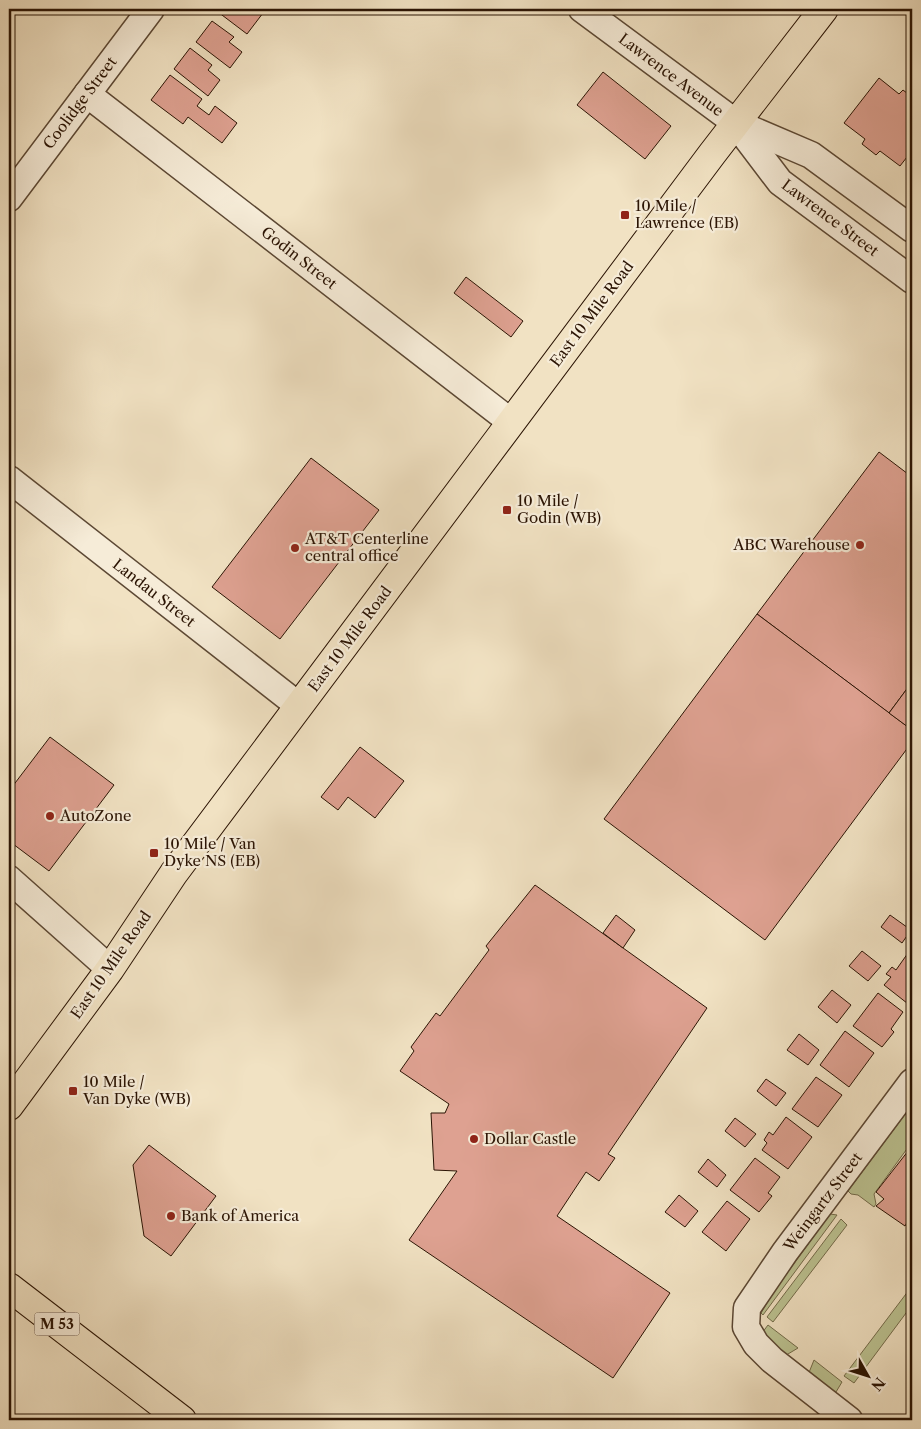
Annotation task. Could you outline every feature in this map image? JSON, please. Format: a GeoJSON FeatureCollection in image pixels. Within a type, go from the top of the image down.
{"type":"FeatureCollection","features":[{"type":"Feature","properties":{"kind":"main road","name":"East 10 Mile Road"},"geometry":{"type":"LineString","coordinates":[[9,1106],[110,969],[174,873],[511,422],[824,9]]}},
{"type":"Feature","properties":{"kind":"main road","name":"M 53"},"geometry":{"type":"LineString","coordinates":[[9,1287],[182,1420]]}},
{"type":"Feature","properties":{"kind":"street","name":"Coolidge Street"},"geometry":{"type":"LineString","coordinates":[[9,198],[151,9]]}},
{"type":"Feature","properties":{"kind":"street","name":"Lawrence Avenue"},"geometry":{"type":"LineString","coordinates":[[582,9],[736,123]]}},
{"type":"Feature","properties":{"kind":"street","name":"Godin Street"},"geometry":{"type":"LineString","coordinates":[[87,94],[511,422]]}},
{"type":"Feature","properties":{"kind":"street"},"geometry":{"type":"LineString","coordinates":[[736,123],[811,155],[912,229]]}},
{"type":"Feature","properties":{"kind":"street","name":"Lawrence Street"},"geometry":{"type":"LineString","coordinates":[[736,123],[780,182],[912,280]]}},
{"type":"Feature","properties":{"kind":"street","name":"Landau Street"},"geometry":{"type":"LineString","coordinates":[[9,479],[299,706]]}},
{"type":"Feature","properties":{"kind":"street"},"geometry":{"type":"LineString","coordinates":[[9,879],[110,969]]}},
{"type":"Feature","properties":{"kind":"street","name":"Weingartz Street"},"geometry":{"type":"LineString","coordinates":[[848,1420],[772,1360],[756,1344],[746,1327],[747,1308],[912,1082]]}},
{"type":"Feature","properties":{"kind":"green space"},"geometry":{"type":"Polygon","coordinates":[[[912,1105],[912,1142],[874,1194],[876,1204],[874,1207],[858,1195],[851,1194],[848,1191],[912,1105]]]}},
{"type":"Feature","properties":{"kind":"green space"},"geometry":{"type":"Polygon","coordinates":[[[830,1214],[837,1215],[763,1315],[761,1313],[774,1291],[830,1214]]]}},
{"type":"Feature","properties":{"kind":"green space"},"geometry":{"type":"Polygon","coordinates":[[[841,1219],[847,1225],[773,1322],[767,1317],[841,1219]]]}},
{"type":"Feature","properties":{"kind":"green space"},"geometry":{"type":"Polygon","coordinates":[[[912,1286],[912,1305],[854,1383],[844,1376],[912,1286]]]}},
{"type":"Feature","properties":{"kind":"green space"},"geometry":{"type":"Polygon","coordinates":[[[768,1325],[798,1348],[783,1357],[762,1333],[768,1325]]]}},
{"type":"Feature","properties":{"kind":"green space"},"geometry":{"type":"Polygon","coordinates":[[[814,1360],[842,1382],[836,1392],[830,1392],[808,1375],[814,1360]]]}},
{"type":"Feature","properties":{"kind":"building"},"geometry":{"type":"Polygon","coordinates":[[[220,9],[257,9],[263,13],[247,34],[218,12],[220,9]]]}},
{"type":"Feature","properties":{"kind":"building"},"geometry":{"type":"Polygon","coordinates":[[[212,21],[234,37],[229,42],[242,52],[230,68],[196,42],[212,21]]]}},
{"type":"Feature","properties":{"kind":"building"},"geometry":{"type":"Polygon","coordinates":[[[190,48],[212,65],[208,70],[220,80],[208,96],[174,69],[190,48]]]}},
{"type":"Feature","properties":{"kind":"building"},"geometry":{"type":"Polygon","coordinates":[[[603,72],[671,126],[645,159],[577,105],[603,72]]]}},
{"type":"Feature","properties":{"kind":"building"},"geometry":{"type":"Polygon","coordinates":[[[170,75],[202,99],[197,106],[209,115],[215,106],[237,123],[222,143],[188,117],[183,124],[151,100],[170,75]]]}},
{"type":"Feature","properties":{"kind":"building"},"geometry":{"type":"Polygon","coordinates":[[[879,78],[899,94],[903,90],[912,97],[912,161],[907,157],[900,166],[880,151],[876,155],[862,144],[865,139],[844,123],[879,78]]]}},
{"type":"Feature","properties":{"kind":"building"},"geometry":{"type":"Polygon","coordinates":[[[466,277],[523,321],[511,337],[454,293],[466,277]]]}},
{"type":"Feature","properties":{"kind":"building","name":"ABC Warehouse"},"geometry":{"type":"Polygon","coordinates":[[[879,452],[912,477],[912,682],[889,713],[757,614],[879,452]]]}},
{"type":"Feature","properties":{"kind":"building","name":"AT&T Centerline central office"},"geometry":{"type":"Polygon","coordinates":[[[311,458],[379,510],[280,639],[212,587],[311,458]]]}},
{"type":"Feature","properties":{"kind":"building"},"geometry":{"type":"Polygon","coordinates":[[[757,614],[912,730],[912,742],[765,940],[604,819],[757,614]]]}},
{"type":"Feature","properties":{"kind":"building"},"geometry":{"type":"Polygon","coordinates":[[[912,682],[912,730],[889,713],[912,682]]]}},
{"type":"Feature","properties":{"kind":"building","name":"AutoZone"},"geometry":{"type":"Polygon","coordinates":[[[50,737],[114,785],[49,871],[9,841],[9,791],[50,737]]]}},
{"type":"Feature","properties":{"kind":"building"},"geometry":{"type":"Polygon","coordinates":[[[360,747],[404,781],[375,818],[348,797],[338,810],[321,797],[360,747]]]}},
{"type":"Feature","properties":{"kind":"building"},"geometry":{"type":"Polygon","coordinates":[[[535,885],[707,1008],[608,1154],[615,1158],[599,1181],[586,1172],[557,1216],[670,1293],[613,1378],[409,1240],[457,1171],[434,1170],[431,1113],[445,1113],[449,1104],[400,1071],[414,1051],[411,1047],[436,1013],[440,1016],[489,950],[486,946],[535,885]]]}},
{"type":"Feature","properties":{"kind":"building"},"geometry":{"type":"Polygon","coordinates":[[[616,915],[635,930],[623,948],[603,933],[616,915]]]}},
{"type":"Feature","properties":{"kind":"building"},"geometry":{"type":"Polygon","coordinates":[[[890,915],[911,930],[902,943],[881,927],[890,915]]]}},
{"type":"Feature","properties":{"kind":"building"},"geometry":{"type":"Polygon","coordinates":[[[862,951],[881,966],[868,981],[849,966],[862,951]]]}},
{"type":"Feature","properties":{"kind":"building"},"geometry":{"type":"Polygon","coordinates":[[[908,953],[912,956],[912,1007],[884,985],[891,977],[886,974],[892,967],[896,970],[908,953]]]}},
{"type":"Feature","properties":{"kind":"building"},"geometry":{"type":"Polygon","coordinates":[[[832,990],[851,1005],[837,1023],[818,1007],[832,990]]]}},
{"type":"Feature","properties":{"kind":"building"},"geometry":{"type":"Polygon","coordinates":[[[878,993],[903,1012],[891,1029],[894,1032],[882,1047],[853,1026],[878,993]]]}},
{"type":"Feature","properties":{"kind":"building"},"geometry":{"type":"Polygon","coordinates":[[[845,1031],[874,1053],[849,1087],[820,1065],[845,1031]]]}},
{"type":"Feature","properties":{"kind":"building"},"geometry":{"type":"Polygon","coordinates":[[[799,1034],[819,1050],[808,1065],[787,1050],[799,1034]]]}},
{"type":"Feature","properties":{"kind":"building"},"geometry":{"type":"Polygon","coordinates":[[[816,1077],[842,1095],[818,1127],[792,1109],[816,1077]]]}},
{"type":"Feature","properties":{"kind":"building"},"geometry":{"type":"Polygon","coordinates":[[[766,1079],[786,1093],[776,1106],[757,1091],[766,1079]]]}},
{"type":"Feature","properties":{"kind":"building"},"geometry":{"type":"Polygon","coordinates":[[[786,1117],[812,1137],[788,1169],[762,1150],[767,1143],[764,1140],[769,1132],[773,1135],[786,1117]]]}},
{"type":"Feature","properties":{"kind":"building"},"geometry":{"type":"Polygon","coordinates":[[[735,1118],[756,1134],[745,1147],[725,1131],[735,1118]]]}},
{"type":"Feature","properties":{"kind":"building","name":"Bank of America"},"geometry":{"type":"Polygon","coordinates":[[[149,1145],[216,1196],[171,1256],[144,1236],[133,1165],[149,1145]]]}},
{"type":"Feature","properties":{"kind":"building"},"geometry":{"type":"Polygon","coordinates":[[[912,1146],[912,1219],[910,1217],[905,1226],[876,1206],[884,1199],[876,1192],[912,1146]]]}},
{"type":"Feature","properties":{"kind":"building"},"geometry":{"type":"Polygon","coordinates":[[[755,1158],[780,1177],[768,1193],[772,1196],[759,1212],[730,1190],[755,1158]]]}},
{"type":"Feature","properties":{"kind":"building"},"geometry":{"type":"Polygon","coordinates":[[[708,1159],[726,1175],[717,1187],[698,1172],[708,1159]]]}},
{"type":"Feature","properties":{"kind":"building"},"geometry":{"type":"Polygon","coordinates":[[[679,1195],[698,1211],[685,1227],[665,1212],[679,1195]]]}},
{"type":"Feature","properties":{"kind":"building"},"geometry":{"type":"Polygon","coordinates":[[[727,1201],[750,1219],[726,1251],[702,1232],[727,1201]]]}},
{"type":"Feature","properties":{"kind":"place","name":"10 Mile / Lawrence (EB)"},"geometry":{"type":"Point","coordinates":[625,215]}},
{"type":"Feature","properties":{"kind":"place","name":"10 Mile / Godin (WB)"},"geometry":{"type":"Point","coordinates":[507,510]}},
{"type":"Feature","properties":{"kind":"place","name":"ABC Warehouse"},"geometry":{"type":"Point","coordinates":[860,545]}},
{"type":"Feature","properties":{"kind":"place","name":"AT&T Centerline central office"},"geometry":{"type":"Point","coordinates":[295,548]}},
{"type":"Feature","properties":{"kind":"place","name":"AutoZone"},"geometry":{"type":"Point","coordinates":[50,816]}},
{"type":"Feature","properties":{"kind":"place","name":"10 Mile / Van Dyke NS (EB)"},"geometry":{"type":"Point","coordinates":[154,853]}},
{"type":"Feature","properties":{"kind":"place","name":"10 Mile / Van Dyke (WB)"},"geometry":{"type":"Point","coordinates":[73,1091]}},
{"type":"Feature","properties":{"kind":"place","name":"Dollar Castle"},"geometry":{"type":"Point","coordinates":[474,1139]}},
{"type":"Feature","properties":{"kind":"place","name":"Bank of America"},"geometry":{"type":"Point","coordinates":[171,1216]}}]}
